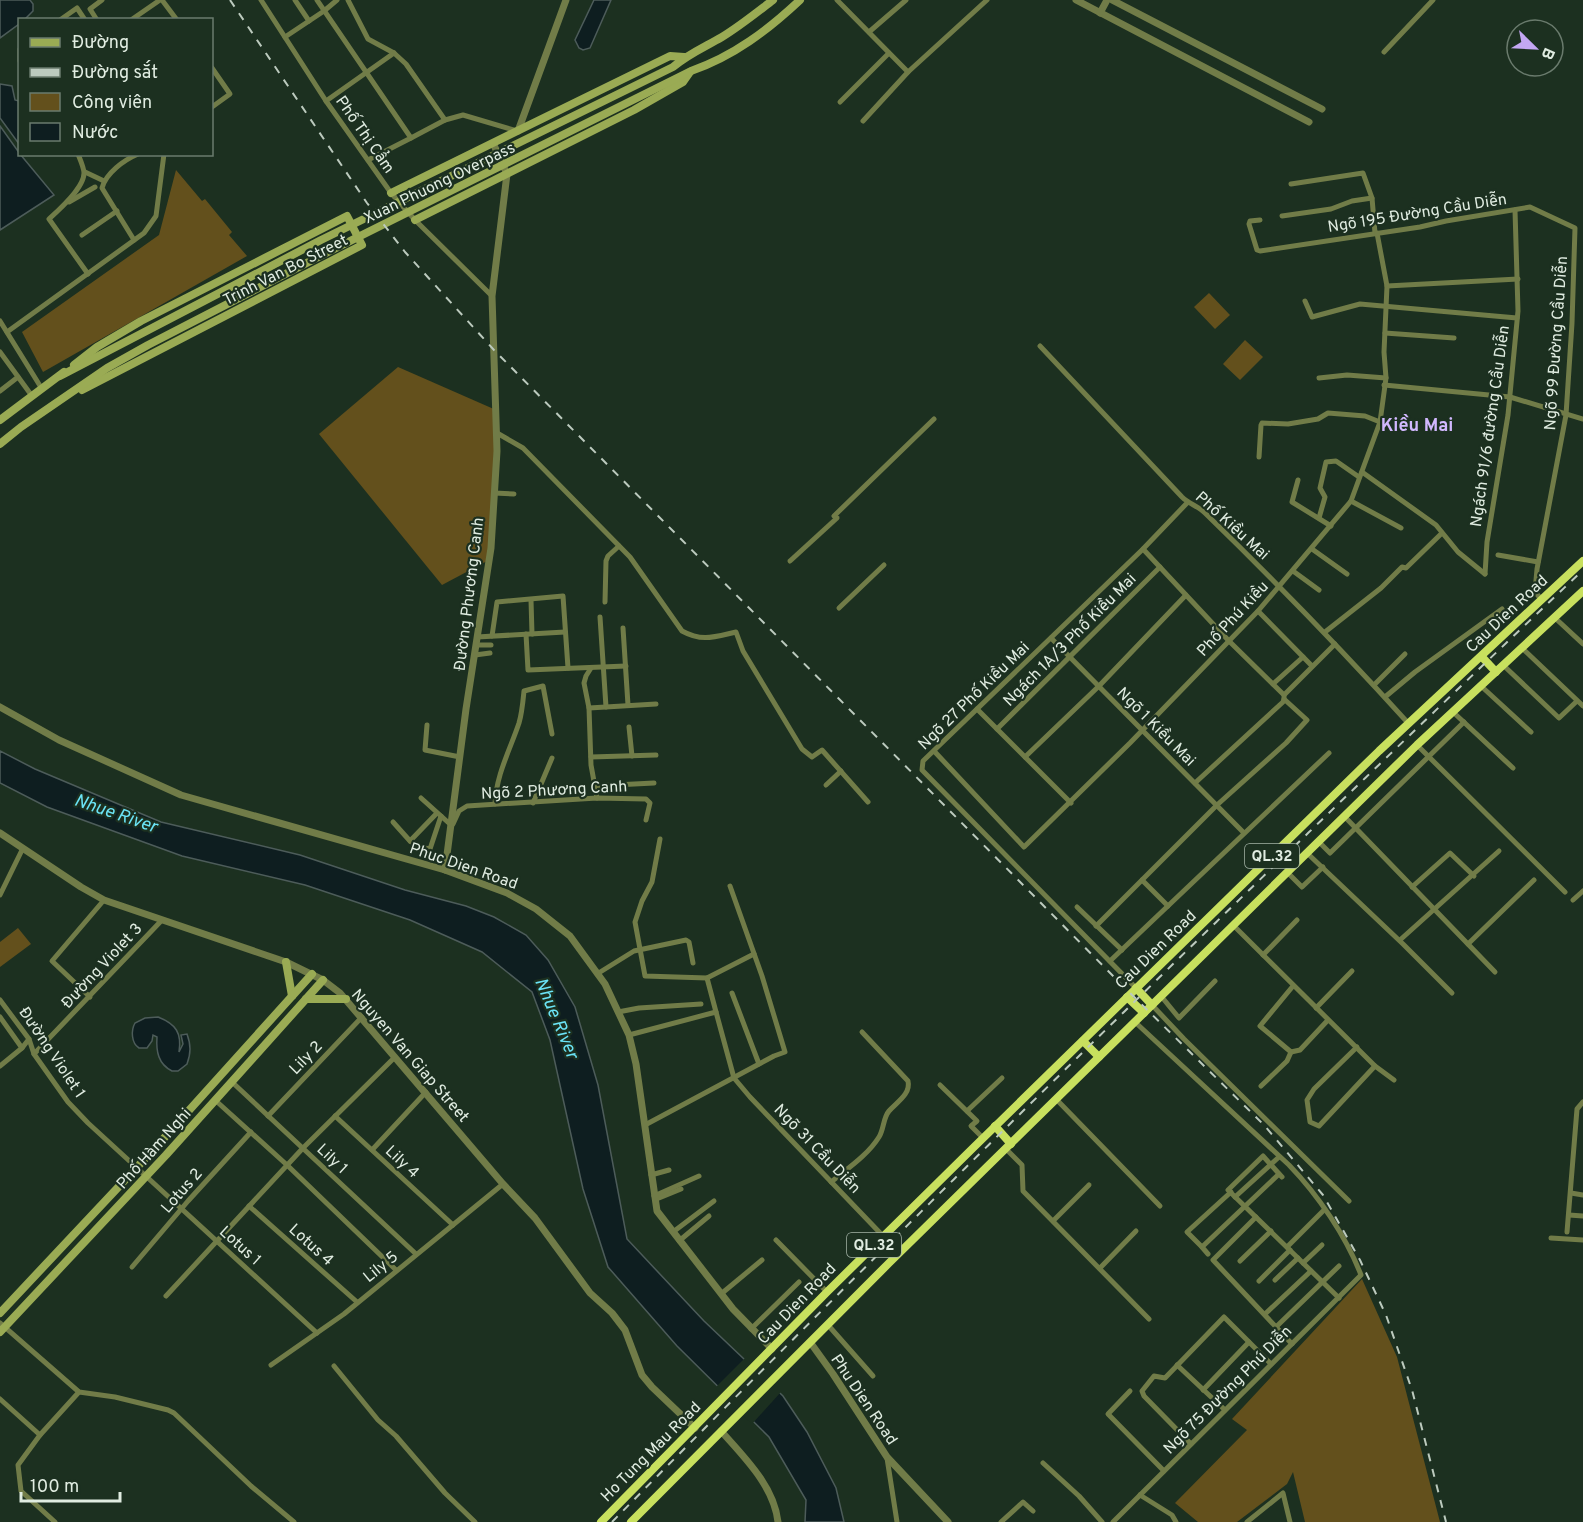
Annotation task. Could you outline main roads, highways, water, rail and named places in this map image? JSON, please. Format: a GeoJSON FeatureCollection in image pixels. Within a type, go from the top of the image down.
{"type":"FeatureCollection","features":[{"type":"Feature","properties":{"kind":"highway","name":"Cau Dien Road"},"geometry":{"type":"LineString","coordinates":[[720,1402],[883,1236],[1136,988],[1409,724],[1583,561]]}},
{"type":"Feature","properties":{"kind":"highway","name":"QL.32"},"geometry":{"type":"LineString","coordinates":[[631,1522],[771,1380],[1344,816],[1583,591]]}},
{"type":"Feature","properties":{"kind":"highway"},"geometry":{"type":"LineString","coordinates":[[1482,657],[1499,669]]}},
{"type":"Feature","properties":{"kind":"highway"},"geometry":{"type":"LineString","coordinates":[[1136,988],[1152,1005]]}},
{"type":"Feature","properties":{"kind":"highway"},"geometry":{"type":"LineString","coordinates":[[1127,997],[1144,1013]]}},
{"type":"Feature","properties":{"kind":"highway"},"geometry":{"type":"LineString","coordinates":[[1083,1041],[1099,1057]]}},
{"type":"Feature","properties":{"kind":"highway"},"geometry":{"type":"LineString","coordinates":[[995,1126],[1009,1146]]}},
{"type":"Feature","properties":{"kind":"highway","name":"Ho Tung Mau Road"},"geometry":{"type":"LineString","coordinates":[[601,1522],[720,1402]]}},
{"type":"Feature","properties":{"kind":"main road"},"geometry":{"type":"LineString","coordinates":[[391,193],[670,56],[684,57],[722,37],[773,0]]}},
{"type":"Feature","properties":{"kind":"main road"},"geometry":{"type":"LineString","coordinates":[[415,219],[507,174],[683,82],[691,71],[728,56],[751,41],[800,0]]}},
{"type":"Feature","properties":{"kind":"main road","name":"Xuan Phuong Overpass"},"geometry":{"type":"LineString","coordinates":[[101,355],[279,261],[673,67],[684,57]]}},
{"type":"Feature","properties":{"kind":"main road","name":"Xuan Phuong Overpass"},"geometry":{"type":"LineString","coordinates":[[107,368],[222,306],[691,71]]}},
{"type":"Feature","properties":{"kind":"main road","name":"Trinh Van Bo Street"},"geometry":{"type":"LineString","coordinates":[[0,420],[97,347],[141,321],[347,216],[362,245],[59,401]]}},
{"type":"Feature","properties":{"kind":"main road","name":"Trinh Van Bo Street"},"geometry":{"type":"LineString","coordinates":[[60,375],[101,355]]}},
{"type":"Feature","properties":{"kind":"main road","name":"Trinh Van Bo Street"},"geometry":{"type":"LineString","coordinates":[[0,444],[107,368]]}},
{"type":"Feature","properties":{"kind":"main road"},"geometry":{"type":"LineString","coordinates":[[286,962],[292,996]]}},
{"type":"Feature","properties":{"kind":"main road","name":"Phố Hàm Nghi"},"geometry":{"type":"LineString","coordinates":[[0,1313],[136,1168],[312,974]]}},
{"type":"Feature","properties":{"kind":"main road","name":"Phố Hàm Nghi"},"geometry":{"type":"LineString","coordinates":[[2,1327],[146,1177],[323,980]]}},
{"type":"Feature","properties":{"kind":"main road"},"geometry":{"type":"LineString","coordinates":[[306,999],[346,999]]}},
{"type":"Feature","properties":{"kind":"water"},"geometry":{"type":"Polygon","coordinates":[[[0,0],[30,0],[33,4],[33,11],[26,18],[18,18],[18,25],[0,38],[0,0]]]}},
{"type":"Feature","properties":{"kind":"water"},"geometry":{"type":"Polygon","coordinates":[[[594,0],[611,0],[590,48],[583,50],[579,48],[575,40],[594,0]]]}},
{"type":"Feature","properties":{"kind":"water"},"geometry":{"type":"Polygon","coordinates":[[[0,84],[12,86],[15,100],[18,101],[18,143],[0,118],[0,84]]]}},
{"type":"Feature","properties":{"kind":"water"},"geometry":{"type":"Polygon","coordinates":[[[0,126],[18,151],[18,156],[22,156],[54,195],[0,230],[0,126]]]}},
{"type":"Feature","properties":{"kind":"water","name":"Nhue River"},"geometry":{"type":"Polygon","coordinates":[[[0,751],[35,769],[161,822],[300,855],[405,890],[466,906],[494,917],[526,935],[548,960],[575,1007],[598,1085],[627,1239],[704,1321],[783,1396],[807,1432],[836,1488],[844,1522],[805,1522],[806,1500],[769,1437],[677,1346],[608,1267],[583,1189],[550,1040],[532,992],[482,952],[410,920],[305,885],[182,856],[47,807],[0,783],[0,751]]]}},
{"type":"Feature","properties":{"kind":"water"},"geometry":{"type":"Polygon","coordinates":[[[158,1017],[176,1030],[180,1040],[179,1052],[183,1044],[181,1035],[187,1034],[190,1045],[189,1056],[187,1064],[178,1071],[172,1071],[161,1061],[157,1037],[153,1035],[147,1048],[139,1048],[133,1040],[132,1033],[135,1023],[145,1018],[158,1017]]]}},
{"type":"Feature","properties":{"kind":"railway"},"geometry":{"type":"LineString","coordinates":[[230,0],[367,203],[405,252],[494,350],[1124,987],[1264,1125],[1323,1195],[1360,1260],[1386,1315],[1412,1390],[1446,1522]]}},
{"type":"Feature","properties":{"kind":"railway"},"geometry":{"type":"LineString","coordinates":[[612,1522],[1093,1042],[1583,570]]}},
{"type":"Feature","properties":{"kind":"district","name":"Kiều Mai"},"geometry":{"type":"Point","coordinates":[1417,425]}}]}
